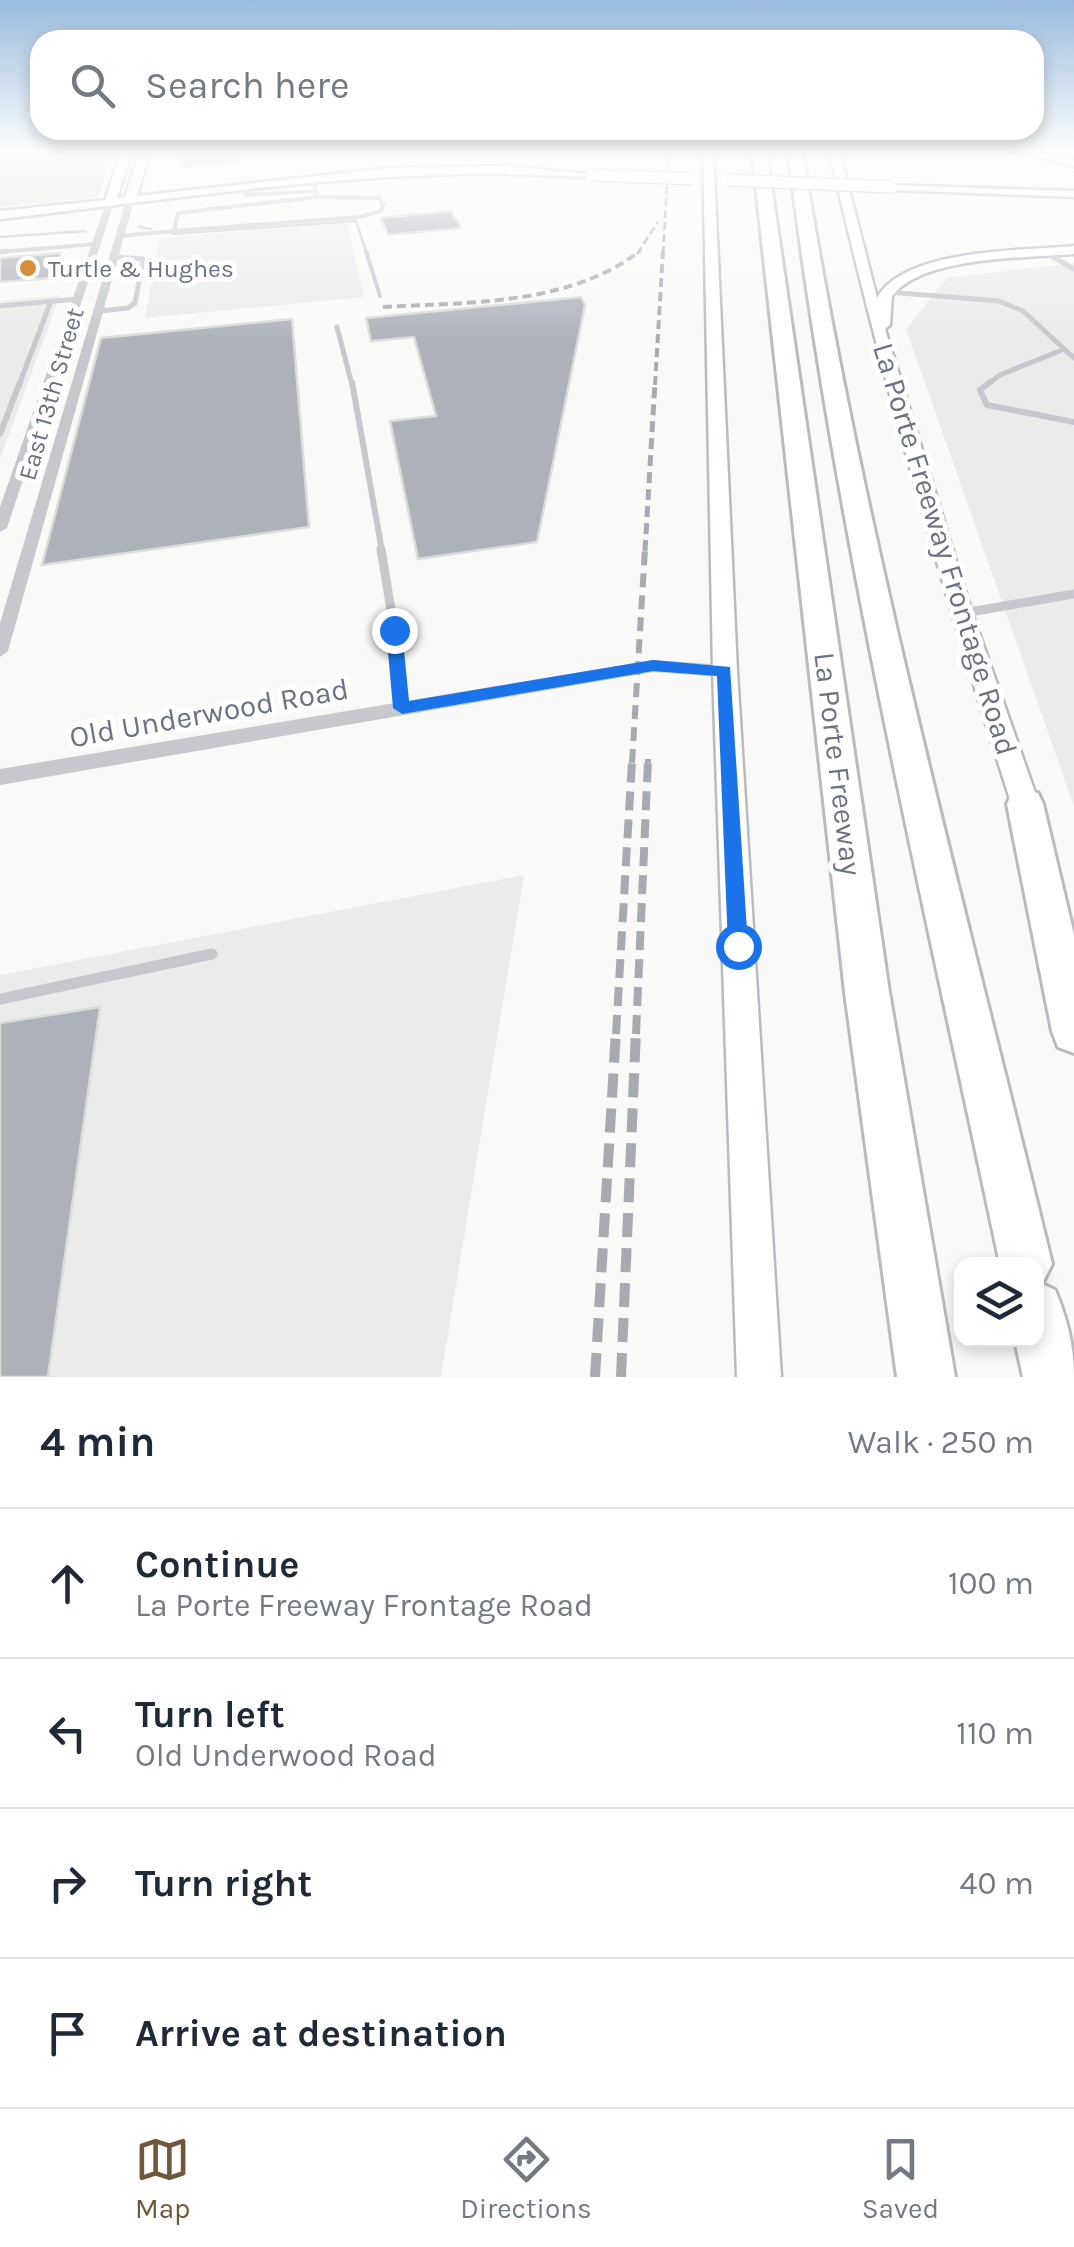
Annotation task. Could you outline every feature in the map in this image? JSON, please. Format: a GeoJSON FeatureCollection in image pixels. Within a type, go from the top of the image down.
{"type":"FeatureCollection","features":[{"type":"Feature","properties":{"kind":"highway","name":"La Porte Freeway"},"geometry":{"type":"LineString","coordinates":[[766,214],[867,992],[926,1377]]}},
{"type":"Feature","properties":{"kind":"highway","name":"La Porte Freeway"},"geometry":{"type":"LineString","coordinates":[[804,214],[818,322],[868,568],[1024,1257]]}},
{"type":"Feature","properties":{"kind":"highway"},"geometry":{"type":"LineString","coordinates":[[1025,804],[1074,1031]]}},
{"type":"Feature","properties":{"kind":"highway"},"geometry":{"type":"LineString","coordinates":[[1044,1343],[1052,1377]]}},
{"type":"Feature","properties":{"kind":"main road"},"geometry":{"type":"LineString","coordinates":[[709,214],[725,671],[759,1377]]}},
{"type":"Feature","properties":{"kind":"main road","name":"La Porte Freeway Frontage Road"},"geometry":{"type":"LineString","coordinates":[[850,214],[883,350],[961,613],[1074,942]]}},
{"type":"Feature","properties":{"kind":"main road"},"geometry":{"type":"LineString","coordinates":[[883,350],[882,304],[888,292],[904,279],[933,269],[1074,250]]}},
{"type":"Feature","properties":{"kind":"street","name":"East 13th Street"},"geometry":{"type":"LineString","coordinates":[[0,528],[7,489],[106,214]]}},
{"type":"Feature","properties":{"kind":"street","name":"East 13th Street"},"geometry":{"type":"LineString","coordinates":[[0,651],[126,214]]}},
{"type":"Feature","properties":{"kind":"street"},"geometry":{"type":"LineString","coordinates":[[77,299],[100,304]]}},
{"type":"Feature","properties":{"kind":"street"},"geometry":{"type":"LineString","coordinates":[[7,489],[48,484]]}},
{"type":"Feature","properties":{"kind":"street","name":"Old Underwood Road"},"geometry":{"type":"LineString","coordinates":[[0,776],[653,666],[725,671]]}},
{"type":"Feature","properties":{"kind":"lane"},"geometry":{"type":"LineString","coordinates":[[174,231],[178,214]]}},
{"type":"Feature","properties":{"kind":"lane"},"geometry":{"type":"LineString","coordinates":[[205,214],[205,229]]}},
{"type":"Feature","properties":{"kind":"lane"},"geometry":{"type":"LineString","coordinates":[[120,236],[370,214]]}},
{"type":"Feature","properties":{"kind":"lane"},"geometry":{"type":"LineString","coordinates":[[0,252],[96,244]]}},
{"type":"Feature","properties":{"kind":"lane"},"geometry":{"type":"LineString","coordinates":[[1046,253],[1074,269]]}},
{"type":"Feature","properties":{"kind":"lane"},"geometry":{"type":"LineString","coordinates":[[100,304],[128,308],[135,303],[143,259],[114,258]]}},
{"type":"Feature","properties":{"kind":"lane"},"geometry":{"type":"LineString","coordinates":[[888,292],[917,298],[957,297],[1006,304],[1048,332],[1074,358]]}},
{"type":"Feature","properties":{"kind":"lane"},"geometry":{"type":"LineString","coordinates":[[0,306],[77,299]]}},
{"type":"Feature","properties":{"kind":"lane"},"geometry":{"type":"LineString","coordinates":[[0,434],[52,301]]}},
{"type":"Feature","properties":{"kind":"lane"},"geometry":{"type":"LineString","coordinates":[[337,327],[359,410],[400,665],[402,708]]}},
{"type":"Feature","properties":{"kind":"lane"},"geometry":{"type":"LineString","coordinates":[[1062,350],[1000,375],[980,390],[980,397],[987,404],[1074,422]]}},
{"type":"Feature","properties":{"kind":"lane"},"geometry":{"type":"LineString","coordinates":[[961,613],[1074,594]]}},
{"type":"Feature","properties":{"kind":"lane"},"geometry":{"type":"LineString","coordinates":[[0,999],[212,954]]}},
{"type":"Feature","properties":{"kind":"shaded area"},"geometry":{"type":"Polygon","coordinates":[[[347,223],[364,297],[145,318],[160,238],[347,223]]]}},
{"type":"Feature","properties":{"kind":"shaded area"},"geometry":{"type":"Polygon","coordinates":[[[1074,263],[1074,806],[906,329],[947,278],[1074,263]]]}},
{"type":"Feature","properties":{"kind":"shaded area"},"geometry":{"type":"Polygon","coordinates":[[[60,295],[0,459],[0,301],[60,295]]]}},
{"type":"Feature","properties":{"kind":"shaded area"},"geometry":{"type":"Polygon","coordinates":[[[524,875],[441,1377],[0,1377],[0,975],[524,875]]]}},
{"type":"Feature","properties":{"kind":"building"},"geometry":{"type":"Polygon","coordinates":[[[453,214],[461,228],[388,235],[381,218],[453,214]]]}},
{"type":"Feature","properties":{"kind":"building","name":"Turtle & Hughes"},"geometry":{"type":"Polygon","coordinates":[[[61,253],[52,278],[0,282],[0,258],[61,253]]]}},
{"type":"Feature","properties":{"kind":"building"},"geometry":{"type":"Polygon","coordinates":[[[581,297],[585,305],[537,542],[418,559],[390,421],[436,416],[414,337],[371,341],[366,318],[581,297]]]}},
{"type":"Feature","properties":{"kind":"building"},"geometry":{"type":"Polygon","coordinates":[[[292,319],[309,527],[42,565],[101,338],[292,319]]]}},
{"type":"Feature","properties":{"kind":"building"},"geometry":{"type":"Polygon","coordinates":[[[100,1007],[48,1377],[0,1377],[0,1023],[100,1007]]]}},
{"type":"Feature","properties":{"kind":"waterway"},"geometry":{"type":"LineString","coordinates":[[172,234],[356,221],[366,251]]}},
{"type":"Feature","properties":{"kind":"waterway"},"geometry":{"type":"LineString","coordinates":[[139,227],[151,229]]}},
{"type":"Feature","properties":{"kind":"waterway"},"geometry":{"type":"LineString","coordinates":[[0,237],[86,231]]}},
{"type":"Feature","properties":{"kind":"waterway"},"geometry":{"type":"LineString","coordinates":[[366,251],[380,296]]}},
{"type":"Feature","properties":{"kind":"railway"},"geometry":{"type":"LineString","coordinates":[[663,254],[665,214]]}},
{"type":"Feature","properties":{"kind":"railway"},"geometry":{"type":"LineString","coordinates":[[638,252],[658,222]]}},
{"type":"Feature","properties":{"kind":"railway"},"geometry":{"type":"LineString","coordinates":[[655,385],[663,251]]}},
{"type":"Feature","properties":{"kind":"railway"},"geometry":{"type":"LineString","coordinates":[[383,307],[483,302],[550,292],[612,269],[638,252]]}},
{"type":"Feature","properties":{"kind":"railway"},"geometry":{"type":"LineString","coordinates":[[645,551],[655,382]]}},
{"type":"Feature","properties":{"kind":"railway"},"geometry":{"type":"LineString","coordinates":[[632,763],[645,549]]}},
{"type":"Feature","properties":{"kind":"railway"},"geometry":{"type":"LineString","coordinates":[[616,1034],[632,761]]}},
{"type":"Feature","properties":{"kind":"railway"},"geometry":{"type":"LineString","coordinates":[[636,1034],[648,761]]}},
{"type":"Feature","properties":{"kind":"railway"},"geometry":{"type":"LineString","coordinates":[[595,1377],[616,1031]]}},
{"type":"Feature","properties":{"kind":"railway"},"geometry":{"type":"LineString","coordinates":[[621,1377],[636,1031]]}},
{"type":"Feature","properties":{"kind":"place","name":"Turtle & Hughes"},"geometry":{"type":"Point","coordinates":[28,268]}},
{"type":"Feature","properties":{"kind":"route"},"geometry":{"type":"LineString","coordinates":[[394,630],[402,708],[653,666],[725,671],[738,946]]}}]}
